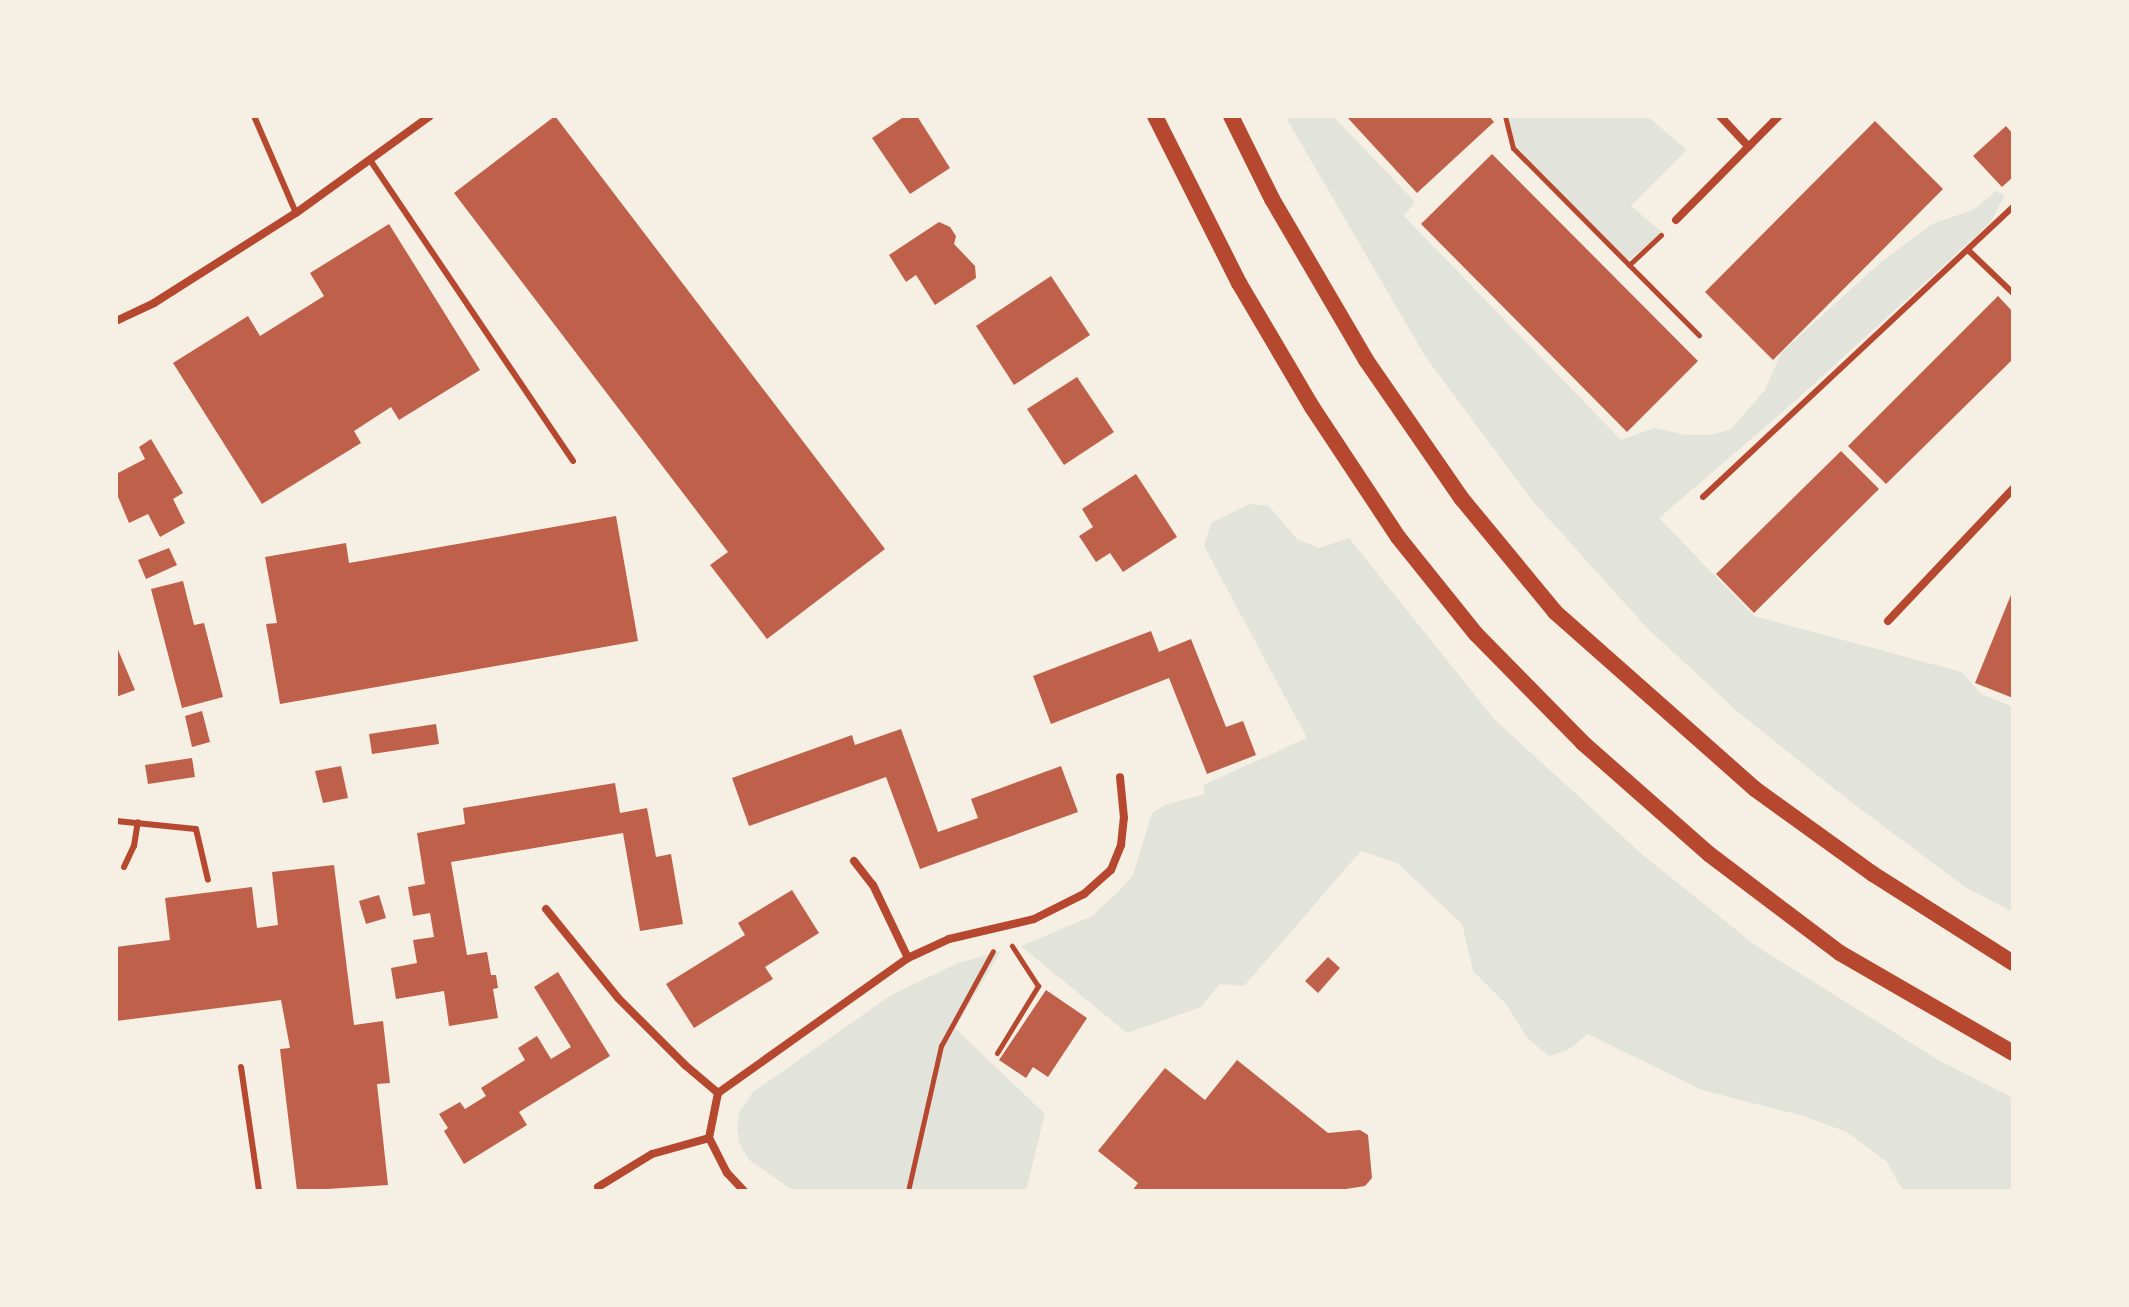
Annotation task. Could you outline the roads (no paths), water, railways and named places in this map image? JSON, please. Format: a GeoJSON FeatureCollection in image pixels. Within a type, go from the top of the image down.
{"type":"FeatureCollection","features":[{"type":"Feature","properties":{"kind":"main road"},"geometry":{"type":"LineString","coordinates":[[1155,116],[1239,283],[1312,407],[1398,537],[1476,634],[1583,743],[1709,854],[1840,953],[2013,1053]]}},
{"type":"Feature","properties":{"kind":"main road"},"geometry":{"type":"LineString","coordinates":[[1231,116],[1272,199],[1366,360],[1462,499],[1555,612],[1755,789],[1873,874],[2013,963]]}},
{"type":"Feature","properties":{"kind":"street"},"geometry":{"type":"LineString","coordinates":[[116,321],[154,303],[296,213],[430,116]]}},
{"type":"Feature","properties":{"kind":"street"},"geometry":{"type":"LineString","coordinates":[[1720,116],[1749,147]]}},
{"type":"Feature","properties":{"kind":"street"},"geometry":{"type":"LineString","coordinates":[[1676,220],[1779,116]]}},
{"type":"Feature","properties":{"kind":"street"},"geometry":{"type":"LineString","coordinates":[[1888,621],[2013,489]]}},
{"type":"Feature","properties":{"kind":"street"},"geometry":{"type":"LineString","coordinates":[[744,1191],[727,1173],[709,1138],[718,1093],[908,958],[949,939],[1034,919],[1084,894],[1111,870],[1121,845],[1124,818],[1120,777]]}},
{"type":"Feature","properties":{"kind":"street"},"geometry":{"type":"LineString","coordinates":[[854,861],[873,885],[908,958]]}},
{"type":"Feature","properties":{"kind":"street"},"geometry":{"type":"LineString","coordinates":[[546,909],[618,998],[685,1065],[718,1093]]}},
{"type":"Feature","properties":{"kind":"street"},"geometry":{"type":"LineString","coordinates":[[598,1187],[652,1154],[709,1138]]}},
{"type":"Feature","properties":{"kind":"lane"},"geometry":{"type":"LineString","coordinates":[[254,116],[296,213]]}},
{"type":"Feature","properties":{"kind":"lane"},"geometry":{"type":"LineString","coordinates":[[370,160],[573,461]]}},
{"type":"Feature","properties":{"kind":"lane"},"geometry":{"type":"LineString","coordinates":[[1703,497],[2013,207]]}},
{"type":"Feature","properties":{"kind":"lane"},"geometry":{"type":"LineString","coordinates":[[1968,250],[2013,293]]}},
{"type":"Feature","properties":{"kind":"lane"},"geometry":{"type":"LineString","coordinates":[[116,821],[196,829],[208,880]]}},
{"type":"Feature","properties":{"kind":"lane"},"geometry":{"type":"LineString","coordinates":[[124,867],[134,846],[138,822]]}},
{"type":"Feature","properties":{"kind":"lane"},"geometry":{"type":"LineString","coordinates":[[241,1067],[259,1191]]}}]}
